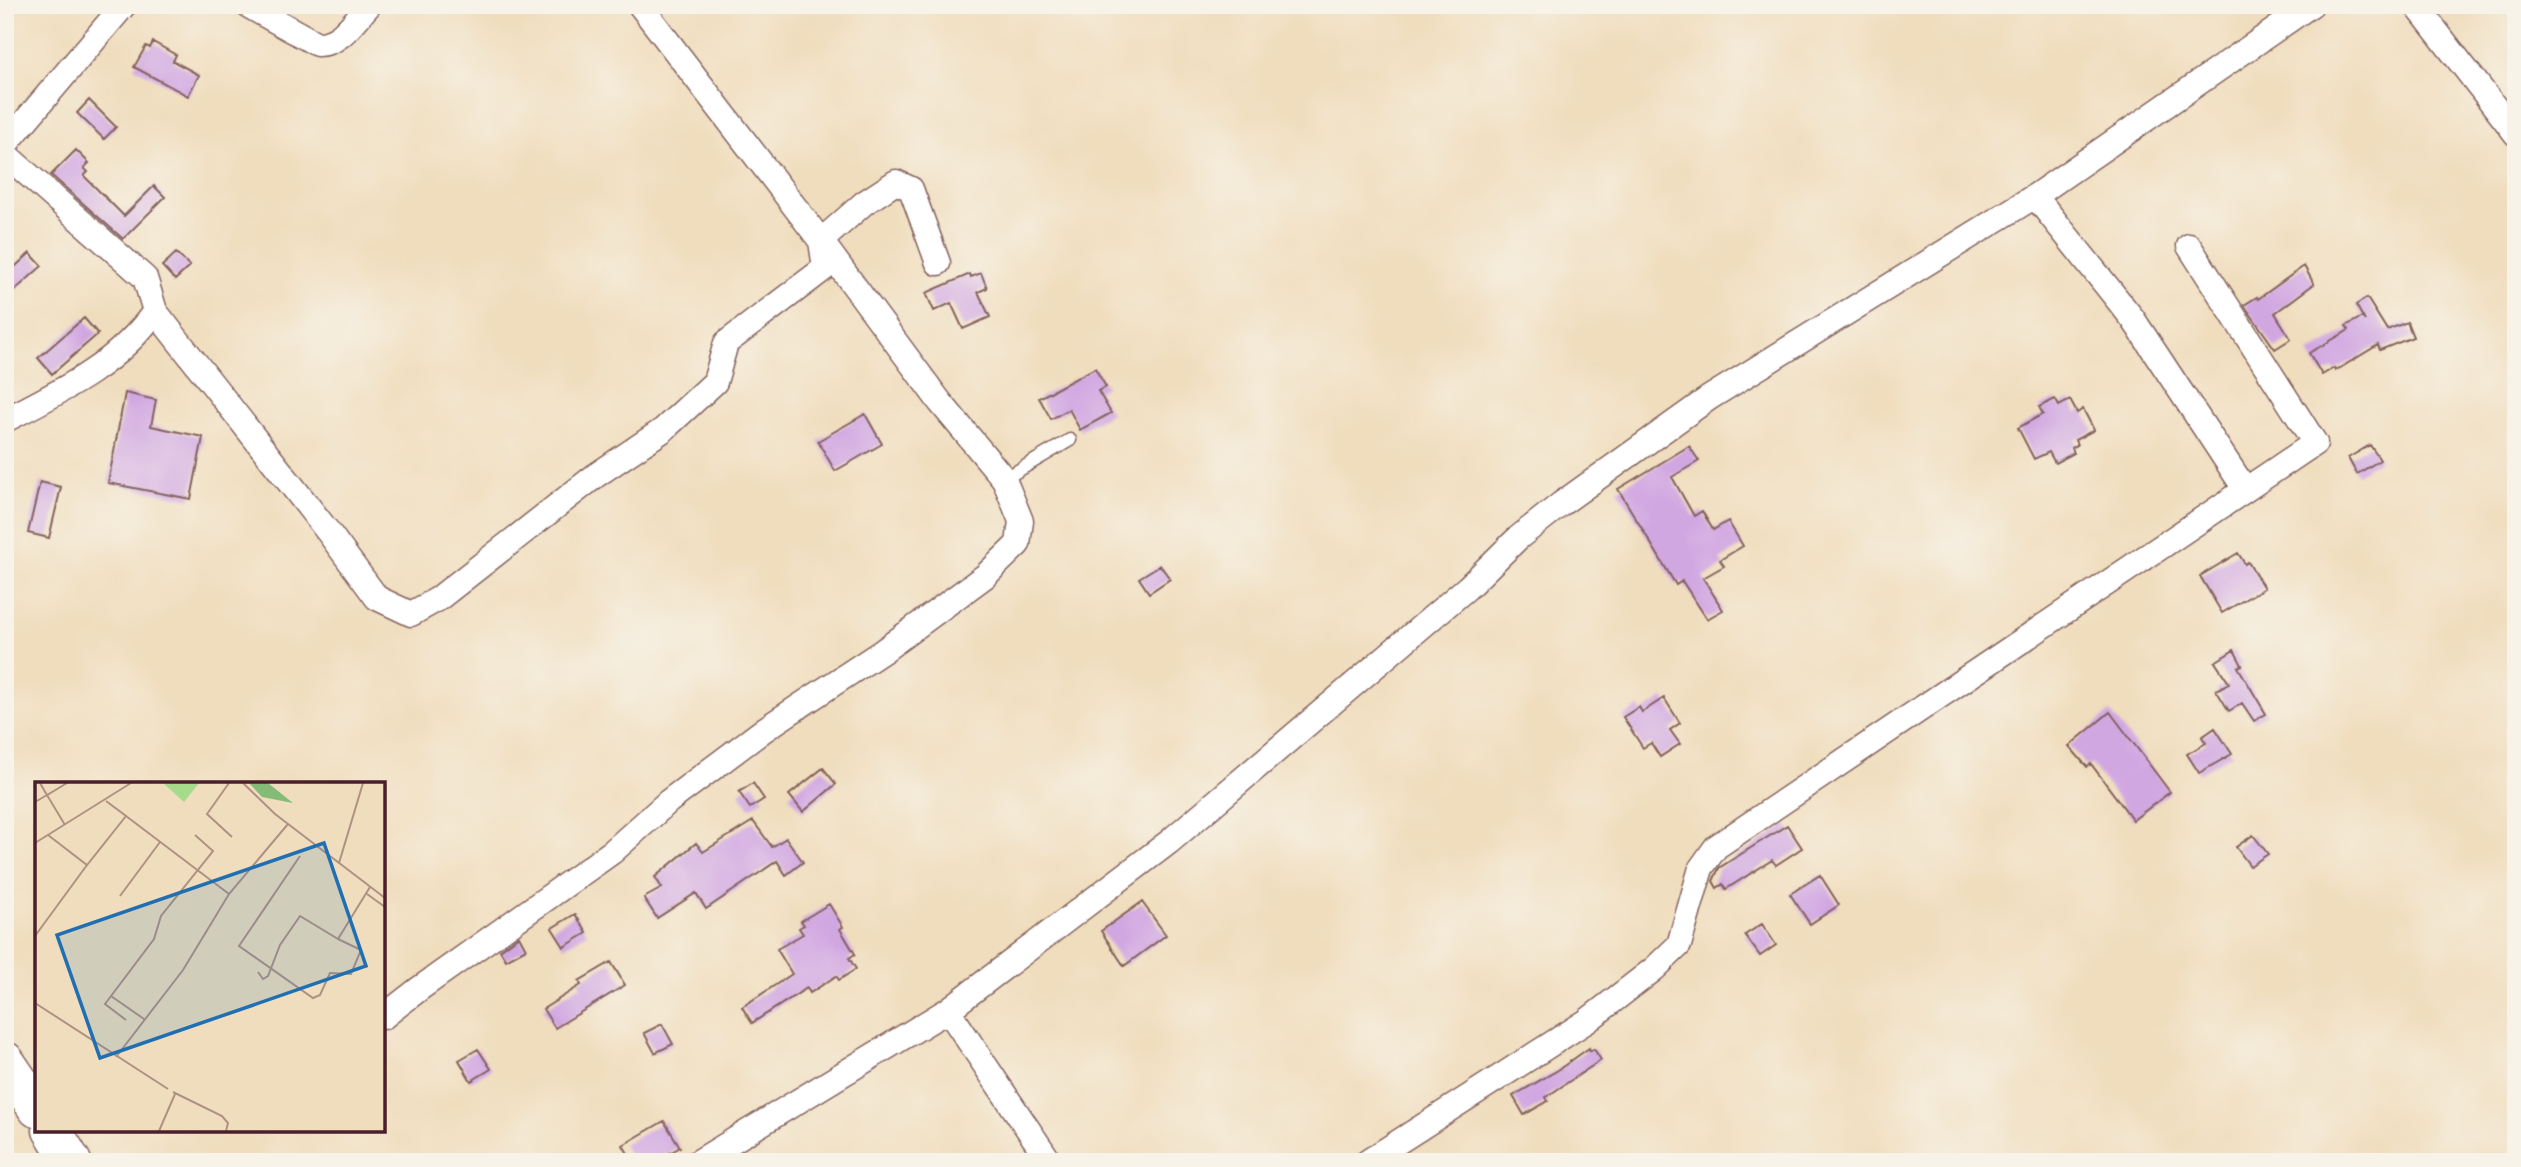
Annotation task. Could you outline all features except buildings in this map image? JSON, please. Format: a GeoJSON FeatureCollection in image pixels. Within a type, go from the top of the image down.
{"type":"FeatureCollection","features":[{"type":"Feature","properties":{"kind":"highway"},"geometry":{"type":"LineString","coordinates":[[5,1061],[35,1105]]}},
{"type":"Feature","properties":{"kind":"highway"},"geometry":{"type":"LineString","coordinates":[[53,1132],[72,1162]]}},
{"type":"Feature","properties":{"kind":"street"},"geometry":{"type":"LineString","coordinates":[[5,145],[124,5]]}},
{"type":"Feature","properties":{"kind":"street"},"geometry":{"type":"LineString","coordinates":[[247,5],[317,44],[335,41],[369,5]]}},
{"type":"Feature","properties":{"kind":"street"},"geometry":{"type":"LineString","coordinates":[[385,1016],[612,852],[669,801],[765,729],[883,651],[985,576],[1018,544],[1021,521],[1004,479],[940,402],[821,240],[640,5]]}},
{"type":"Feature","properties":{"kind":"street"},"geometry":{"type":"LineString","coordinates":[[698,1162],[948,1010],[1169,842],[1468,587],[1518,538],[1561,504],[1709,398],[2035,196],[2311,5]]}},
{"type":"Feature","properties":{"kind":"street"},"geometry":{"type":"LineString","coordinates":[[2416,5],[2516,134]]}},
{"type":"Feature","properties":{"kind":"street"},"geometry":{"type":"LineString","coordinates":[[5,154],[145,278],[155,311],[377,598],[411,614],[438,599],[595,476],[663,430],[715,382],[726,343],[825,268],[821,240]]}},
{"type":"Feature","properties":{"kind":"street"},"geometry":{"type":"LineString","coordinates":[[821,240],[863,203],[896,182],[911,188],[938,263]]}},
{"type":"Feature","properties":{"kind":"street"},"geometry":{"type":"LineString","coordinates":[[2035,196],[2133,319],[2245,489]]}},
{"type":"Feature","properties":{"kind":"street"},"geometry":{"type":"LineString","coordinates":[[1367,1162],[1587,1021],[1654,969],[1679,945],[1702,868],[1716,847],[2315,443],[2189,246]]}},
{"type":"Feature","properties":{"kind":"street"},"geometry":{"type":"LineString","coordinates":[[5,420],[77,382],[114,357],[143,328],[155,311]]}},
{"type":"Feature","properties":{"kind":"street"},"geometry":{"type":"LineString","coordinates":[[948,1010],[1050,1162]]}},
{"type":"Feature","properties":{"kind":"lane"},"geometry":{"type":"LineString","coordinates":[[1004,479],[1070,440]]}}]}
